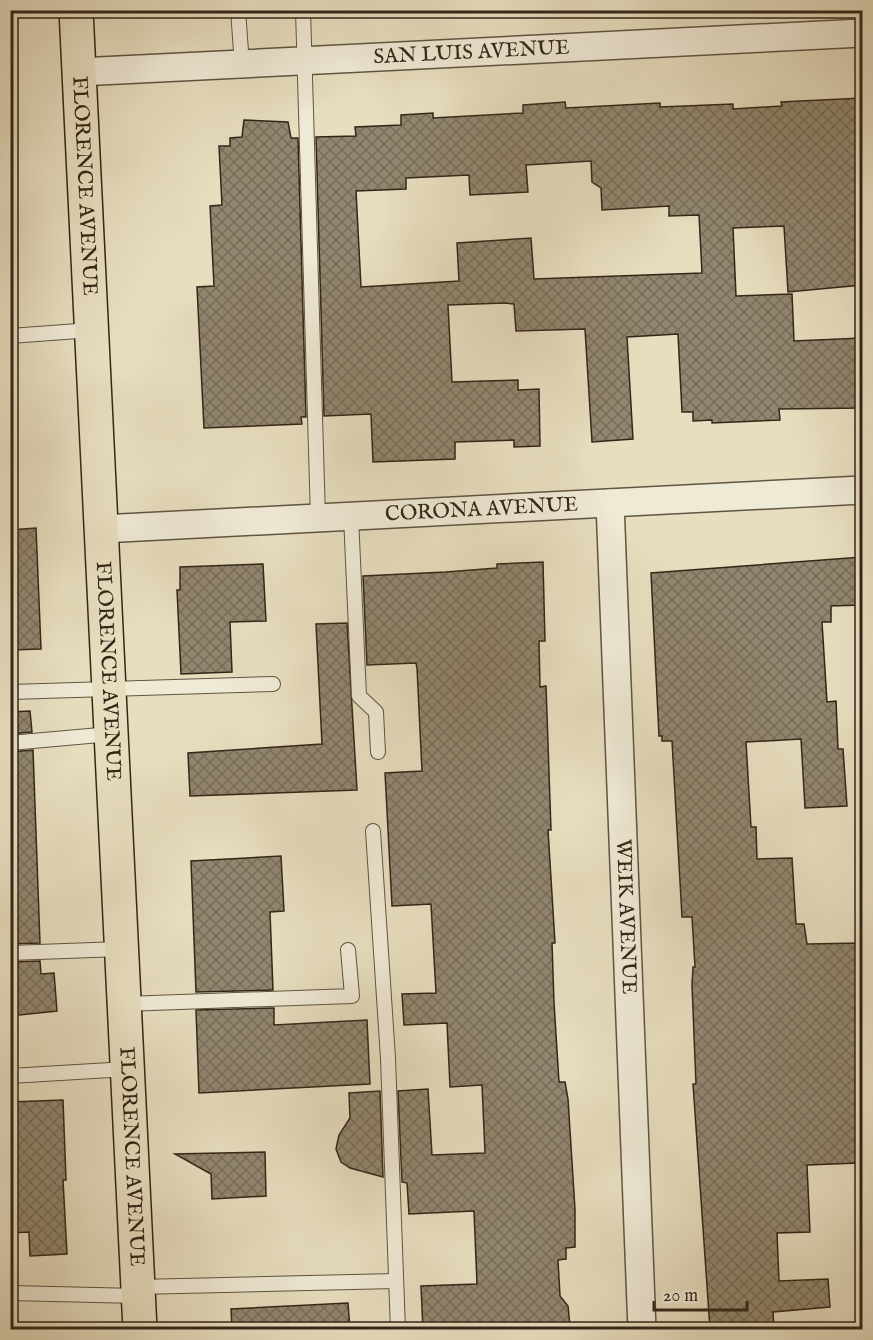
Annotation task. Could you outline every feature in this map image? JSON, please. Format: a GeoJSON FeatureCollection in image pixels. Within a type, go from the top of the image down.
{"type":"FeatureCollection","features":[{"type":"Feature","properties":{"kind":"main road","name":"FLORENCE AVENUE"},"geometry":{"type":"LineString","coordinates":[[76,10],[140,1329]]}},
{"type":"Feature","properties":{"kind":"street","name":"SAN LUIS AVENUE"},"geometry":{"type":"LineString","coordinates":[[79,72],[862,33]]}},
{"type":"Feature","properties":{"kind":"street","name":"CORONA AVENUE"},"geometry":{"type":"LineString","coordinates":[[101,529],[862,490]]}},
{"type":"Feature","properties":{"kind":"street","name":"WEIK AVENUE"},"geometry":{"type":"LineString","coordinates":[[610,503],[642,1329]]}},
{"type":"Feature","properties":{"kind":"lane"},"geometry":{"type":"LineString","coordinates":[[238,10],[242,65]]}},
{"type":"Feature","properties":{"kind":"lane"},"geometry":{"type":"LineString","coordinates":[[303,10],[318,518]]}},
{"type":"Feature","properties":{"kind":"lane"},"geometry":{"type":"LineString","coordinates":[[10,336],[92,330]]}},
{"type":"Feature","properties":{"kind":"lane"},"geometry":{"type":"LineString","coordinates":[[351,516],[358,696],[376,712],[378,752]]}},
{"type":"Feature","properties":{"kind":"lane"},"geometry":{"type":"LineString","coordinates":[[10,692],[273,684]]}},
{"type":"Feature","properties":{"kind":"lane"},"geometry":{"type":"LineString","coordinates":[[10,743],[111,734]]}},
{"type":"Feature","properties":{"kind":"lane"},"geometry":{"type":"LineString","coordinates":[[373,831],[387,1058],[398,1329]]}},
{"type":"Feature","properties":{"kind":"lane"},"geometry":{"type":"LineString","coordinates":[[10,953],[121,949]]}},
{"type":"Feature","properties":{"kind":"lane"},"geometry":{"type":"LineString","coordinates":[[124,1004],[351,996],[348,950]]}},
{"type":"Feature","properties":{"kind":"lane"},"geometry":{"type":"LineString","coordinates":[[10,1076],[127,1069]]}},
{"type":"Feature","properties":{"kind":"lane"},"geometry":{"type":"LineString","coordinates":[[10,1293],[138,1292],[396,1281]]}},
{"type":"Feature","properties":{"kind":"building"},"geometry":{"type":"Polygon","coordinates":[[[862,98],[862,285],[788,292],[784,226],[733,228],[736,296],[792,294],[794,341],[862,338],[862,408],[779,409],[780,420],[712,423],[712,420],[693,421],[693,412],[682,412],[678,334],[627,337],[633,439],[592,442],[585,329],[516,331],[514,304],[504,303],[448,305],[452,382],[518,380],[518,390],[539,389],[540,446],[514,447],[514,440],[455,442],[455,459],[373,462],[371,414],[324,416],[316,137],[356,136],[355,127],[401,125],[401,115],[433,113],[433,118],[523,113],[523,105],[565,102],[566,108],[660,103],[660,107],[733,104],[733,109],[782,106],[781,102],[862,98]],[[591,161],[526,165],[528,192],[470,195],[469,175],[406,178],[406,189],[356,191],[361,287],[459,281],[457,243],[531,238],[534,279],[702,273],[699,215],[669,216],[669,206],[602,210],[601,188],[592,182],[591,161]]]}},
{"type":"Feature","properties":{"kind":"building"},"geometry":{"type":"Polygon","coordinates":[[[244,120],[288,122],[291,138],[298,138],[306,417],[301,417],[302,424],[204,428],[197,287],[214,286],[210,206],[222,205],[219,146],[230,146],[230,138],[242,137],[244,120]]]}},
{"type":"Feature","properties":{"kind":"building"},"geometry":{"type":"Polygon","coordinates":[[[36,528],[41,649],[10,650],[10,530],[36,528]]]}},
{"type":"Feature","properties":{"kind":"building"},"geometry":{"type":"Polygon","coordinates":[[[862,557],[862,605],[831,606],[831,622],[822,622],[827,702],[836,701],[838,749],[843,749],[847,806],[805,808],[801,739],[746,742],[751,827],[756,827],[757,859],[792,858],[796,924],[804,924],[807,944],[862,943],[862,1007],[855,1008],[862,1104],[862,1134],[857,1134],[858,1163],[807,1165],[810,1232],[777,1233],[779,1281],[828,1279],[830,1307],[773,1312],[774,1329],[710,1329],[693,1084],[696,1084],[692,985],[693,967],[695,967],[692,917],[682,917],[672,741],[662,741],[662,736],[659,736],[651,573],[862,557]]]}},
{"type":"Feature","properties":{"kind":"building"},"geometry":{"type":"Polygon","coordinates":[[[543,562],[545,641],[539,641],[540,687],[546,686],[551,830],[548,830],[555,943],[552,943],[554,1003],[559,1082],[565,1082],[568,1099],[575,1209],[575,1247],[566,1248],[566,1259],[558,1260],[560,1296],[568,1306],[570,1326],[423,1329],[421,1286],[477,1284],[474,1211],[409,1214],[407,1183],[402,1182],[398,1091],[428,1089],[432,1155],[485,1153],[482,1085],[450,1087],[447,1023],[404,1025],[402,994],[436,993],[431,904],[392,906],[385,773],[422,771],[417,668],[416,663],[367,665],[363,576],[446,572],[497,568],[497,564],[543,562]]]}},
{"type":"Feature","properties":{"kind":"building"},"geometry":{"type":"Polygon","coordinates":[[[263,564],[266,621],[230,622],[232,672],[181,674],[177,590],[180,590],[180,567],[263,564]]]}},
{"type":"Feature","properties":{"kind":"building"},"geometry":{"type":"Polygon","coordinates":[[[347,623],[357,790],[190,796],[188,753],[322,744],[316,624],[347,623]]]}},
{"type":"Feature","properties":{"kind":"building"},"geometry":{"type":"Polygon","coordinates":[[[30,711],[32,732],[10,734],[10,712],[30,711]]]}},
{"type":"Feature","properties":{"kind":"building"},"geometry":{"type":"Polygon","coordinates":[[[33,750],[40,943],[10,944],[10,752],[33,750]]]}},
{"type":"Feature","properties":{"kind":"building"},"geometry":{"type":"Polygon","coordinates":[[[281,856],[284,911],[270,912],[273,990],[196,992],[191,861],[281,856]]]}},
{"type":"Feature","properties":{"kind":"building"},"geometry":{"type":"Polygon","coordinates":[[[40,961],[41,974],[54,973],[57,1011],[10,1016],[10,962],[40,961]]]}},
{"type":"Feature","properties":{"kind":"building"},"geometry":{"type":"Polygon","coordinates":[[[274,1008],[274,1025],[367,1020],[370,1084],[199,1093],[196,1010],[274,1008]]]}},
{"type":"Feature","properties":{"kind":"building"},"geometry":{"type":"Polygon","coordinates":[[[380,1091],[383,1177],[350,1168],[341,1162],[336,1149],[339,1135],[350,1118],[349,1093],[380,1091]]]}},
{"type":"Feature","properties":{"kind":"building"},"geometry":{"type":"Polygon","coordinates":[[[63,1100],[66,1180],[63,1180],[67,1254],[30,1256],[29,1232],[10,1233],[10,1102],[63,1100]]]}},
{"type":"Feature","properties":{"kind":"building"},"geometry":{"type":"Polygon","coordinates":[[[265,1152],[266,1196],[212,1199],[211,1174],[175,1154],[265,1152]]]}},
{"type":"Feature","properties":{"kind":"building"},"geometry":{"type":"Polygon","coordinates":[[[348,1303],[350,1329],[232,1329],[231,1309],[348,1303]]]}}]}
